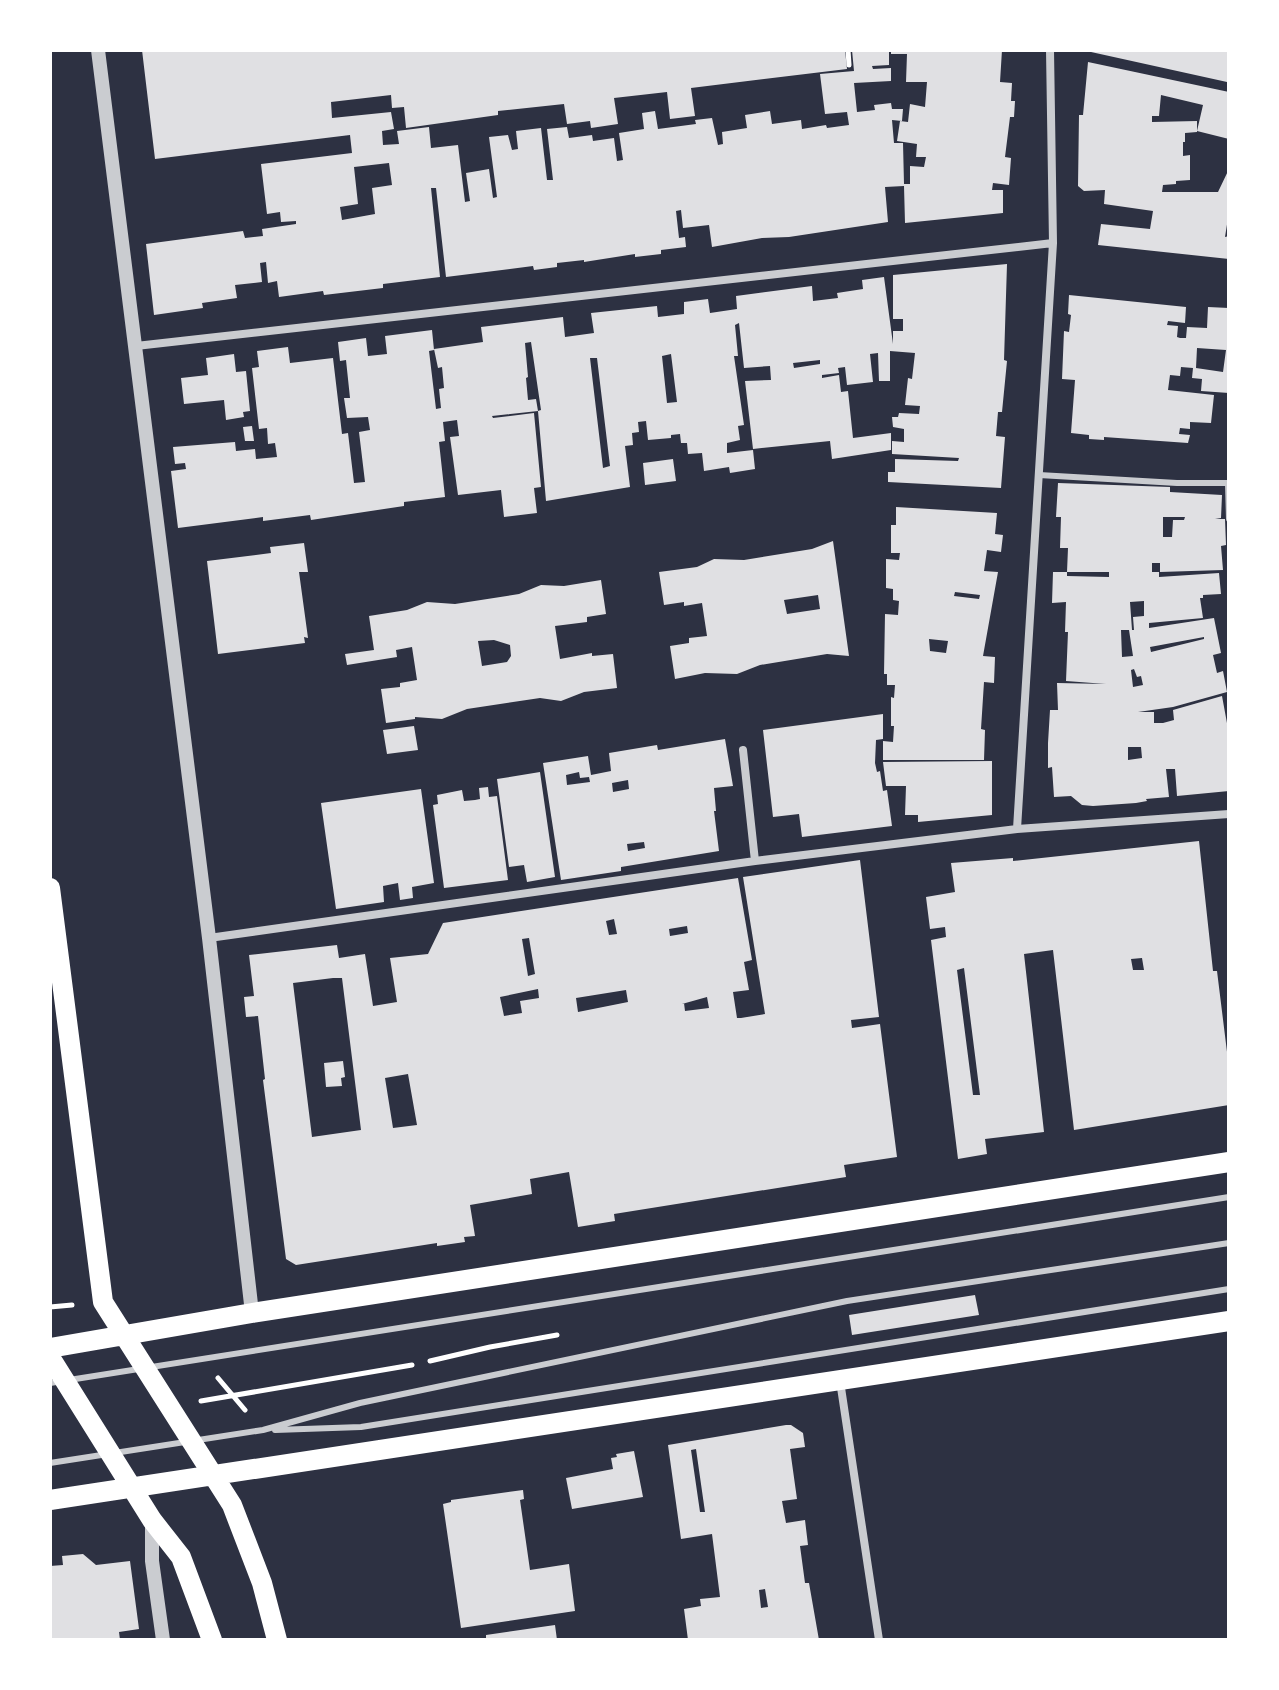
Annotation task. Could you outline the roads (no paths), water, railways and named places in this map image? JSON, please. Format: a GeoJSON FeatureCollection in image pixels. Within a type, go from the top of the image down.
{"type":"FeatureCollection","features":[{"type":"Feature","properties":{"kind":"main road"},"geometry":{"type":"LineString","coordinates":[[50,888],[103,1302],[232,1505],[262,1583],[277,1640]]}},
{"type":"Feature","properties":{"kind":"main road"},"geometry":{"type":"LineString","coordinates":[[50,1348],[252,1313],[1229,1162]]}},
{"type":"Feature","properties":{"kind":"main road"},"geometry":{"type":"LineString","coordinates":[[50,1500],[1229,1321]]}},
{"type":"Feature","properties":{"kind":"main road"},"geometry":{"type":"LineString","coordinates":[[50,1357],[57,1382],[181,1557],[212,1640]]}},
{"type":"Feature","properties":{"kind":"street"},"geometry":{"type":"LineString","coordinates":[[98,50],[209,938],[252,1313]]}},
{"type":"Feature","properties":{"kind":"street"},"geometry":{"type":"LineString","coordinates":[[1017,829],[1053,243],[1050,50]]}},
{"type":"Feature","properties":{"kind":"street"},"geometry":{"type":"LineString","coordinates":[[136,346],[1053,243]]}},
{"type":"Feature","properties":{"kind":"street"},"geometry":{"type":"LineString","coordinates":[[743,750],[755,861]]}},
{"type":"Feature","properties":{"kind":"street"},"geometry":{"type":"LineString","coordinates":[[209,938],[755,861],[1017,829],[1229,814]]}},
{"type":"Feature","properties":{"kind":"street"},"geometry":{"type":"LineString","coordinates":[[839,1380],[879,1640]]}},
{"type":"Feature","properties":{"kind":"street"},"geometry":{"type":"LineString","coordinates":[[152,1520],[152,1561],[163,1640]]}},
{"type":"Feature","properties":{"kind":"lane"},"geometry":{"type":"LineString","coordinates":[[1039,475],[1228,483],[1229,519]]}},
{"type":"Feature","properties":{"kind":"lane"},"geometry":{"type":"LineString","coordinates":[[57,1382],[1229,1197]]}},
{"type":"Feature","properties":{"kind":"lane"},"geometry":{"type":"LineString","coordinates":[[50,1463],[263,1430],[360,1403],[847,1301],[1229,1243]]}},
{"type":"Feature","properties":{"kind":"lane"},"geometry":{"type":"LineString","coordinates":[[263,1430],[361,1427],[1229,1289]]}}]}
